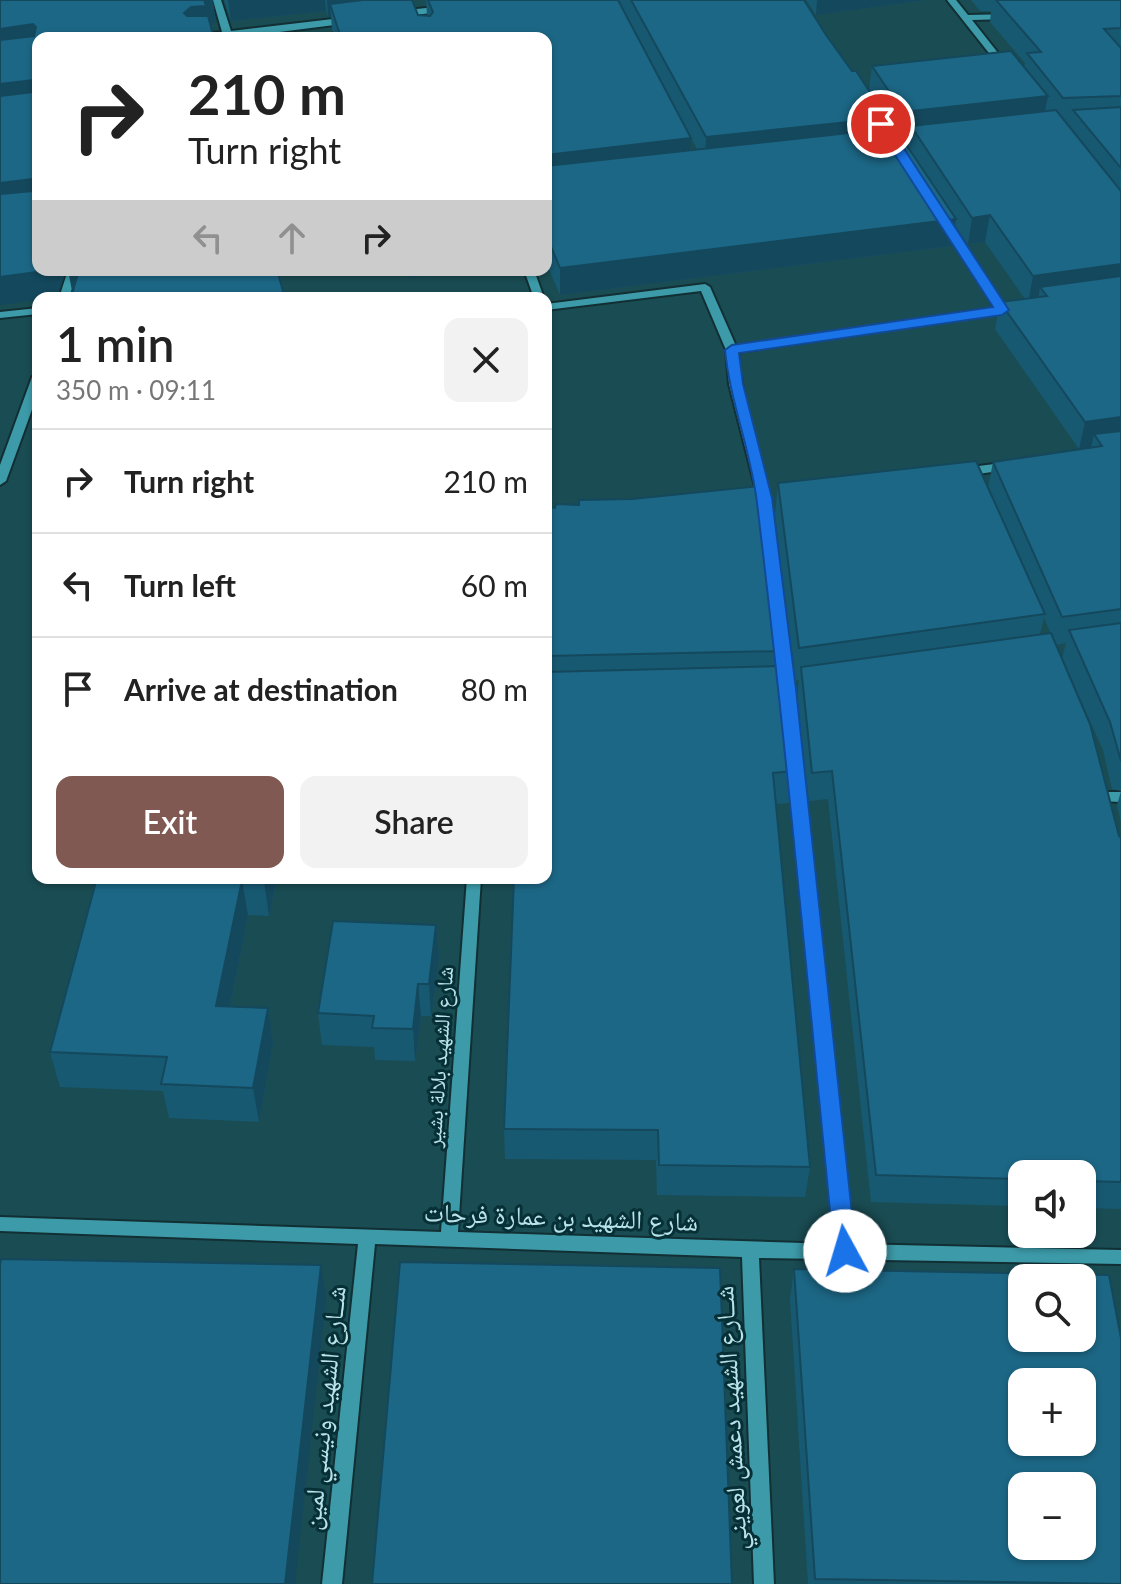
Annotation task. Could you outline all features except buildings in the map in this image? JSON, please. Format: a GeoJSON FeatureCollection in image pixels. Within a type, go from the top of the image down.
{"type":"FeatureCollection","features":[{"type":"Feature","properties":{"kind":"street"},"geometry":{"type":"LineString","coordinates":[[217,0],[226,32]]}},
{"type":"Feature","properties":{"kind":"street"},"geometry":{"type":"LineString","coordinates":[[412,0],[420,25]]}},
{"type":"Feature","properties":{"kind":"street"},"geometry":{"type":"LineString","coordinates":[[951,0],[1015,81]]}},
{"type":"Feature","properties":{"kind":"street"},"geometry":{"type":"LineString","coordinates":[[383,16],[457,8]]}},
{"type":"Feature","properties":{"kind":"street"},"geometry":{"type":"LineString","coordinates":[[966,18],[1028,15]]}},
{"type":"Feature","properties":{"kind":"street"},"geometry":{"type":"LineString","coordinates":[[258,32],[368,18]]}},
{"type":"Feature","properties":{"kind":"street"},"geometry":{"type":"LineString","coordinates":[[938,211],[1002,310]]}},
{"type":"Feature","properties":{"kind":"street"},"geometry":{"type":"LineString","coordinates":[[552,306],[705,287],[732,350],[735,384],[771,497],[780,689],[845,1251]]}},
{"type":"Feature","properties":{"kind":"street"},"geometry":{"type":"LineString","coordinates":[[732,350],[1031,307]]}},
{"type":"Feature","properties":{"kind":"street"},"geometry":{"type":"LineString","coordinates":[[0,315],[32,312]]}},
{"type":"Feature","properties":{"kind":"street"},"geometry":{"type":"LineString","coordinates":[[0,481],[32,393]]}},
{"type":"Feature","properties":{"kind":"street"},"geometry":{"type":"LineString","coordinates":[[956,473],[1031,463]]}},
{"type":"Feature","properties":{"kind":"street"},"geometry":{"type":"LineString","coordinates":[[970,471],[976,485]]}},
{"type":"Feature","properties":{"kind":"street"},"geometry":{"type":"LineString","coordinates":[[748,500],[771,497]]}},
{"type":"Feature","properties":{"kind":"street"},"geometry":{"type":"LineString","coordinates":[[780,689],[803,687]]}},
{"type":"Feature","properties":{"kind":"street"},"geometry":{"type":"LineString","coordinates":[[1104,796],[1121,797]]}},
{"type":"Feature","properties":{"kind":"street","name":"شارع الشهيد بلالة بشير"},"geometry":{"type":"LineString","coordinates":[[449,1239],[474,884]]}},
{"type":"Feature","properties":{"kind":"street","name":"شارع الشهيد بن عمارة فرحات"},"geometry":{"type":"LineString","coordinates":[[0,1224],[750,1250],[1121,1257]]}},
{"type":"Feature","properties":{"kind":"street","name":"شــارع الشهيد ونيسي لمين"},"geometry":{"type":"LineString","coordinates":[[332,1584],[367,1238]]}},
{"type":"Feature","properties":{"kind":"street","name":"شــارع الشهيد دعمش لعويني"},"geometry":{"type":"LineString","coordinates":[[750,1250],[764,1584]]}},
{"type":"Feature","properties":{"kind":"route"},"geometry":{"type":"LineString","coordinates":[[845,1251],[787,689],[764,498],[735,384],[732,350],[1002,310],[881,124]]}}]}
